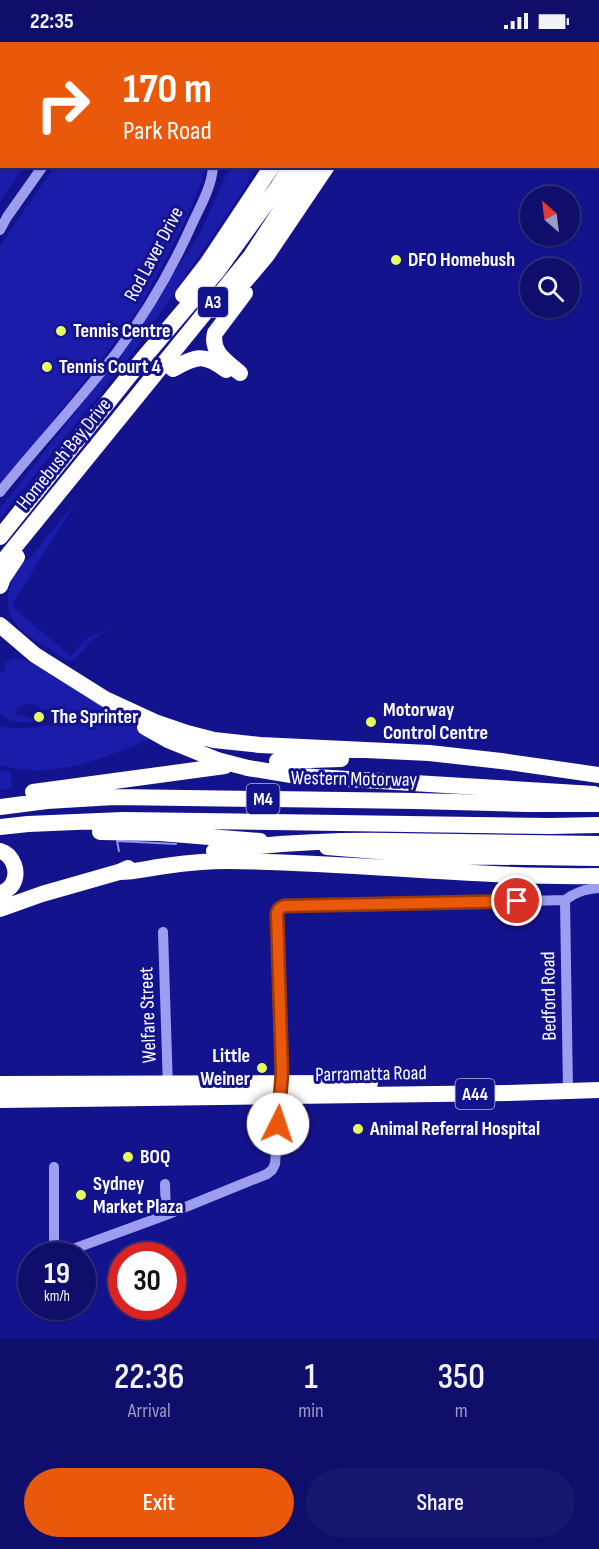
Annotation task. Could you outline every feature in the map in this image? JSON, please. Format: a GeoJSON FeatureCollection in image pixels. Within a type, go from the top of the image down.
{"type":"FeatureCollection","features":[{"type":"Feature","properties":{"kind":"highway"},"geometry":{"type":"LineString","coordinates":[[141,361],[152,337],[207,264],[271,168]]}},
{"type":"Feature","properties":{"kind":"highway","name":"Homebush Bay Drive"},"geometry":{"type":"LineString","coordinates":[[0,537],[141,361],[218,270],[290,168]]}},
{"type":"Feature","properties":{"kind":"highway","name":"Homebush Bay Drive"},"geometry":{"type":"LineString","coordinates":[[0,565],[251,256],[309,168]]}},
{"type":"Feature","properties":{"kind":"highway"},"geometry":{"type":"LineString","coordinates":[[108,432],[173,369],[267,255],[326,168]]}},
{"type":"Feature","properties":{"kind":"highway"},"geometry":{"type":"LineString","coordinates":[[173,369],[198,357],[215,362],[237,375],[219,355],[213,340],[215,333],[252,284],[267,255]]}},
{"type":"Feature","properties":{"kind":"highway"},"geometry":{"type":"LineString","coordinates":[[0,586],[3,578],[81,465]]}},
{"type":"Feature","properties":{"kind":"highway"},"geometry":{"type":"LineString","coordinates":[[0,617],[4,629],[35,655],[119,710],[172,734],[221,763]]}},
{"type":"Feature","properties":{"kind":"highway"},"geometry":{"type":"LineString","coordinates":[[172,734],[234,743],[429,753],[599,774]]}},
{"type":"Feature","properties":{"kind":"highway","name":"Western Motorway"},"geometry":{"type":"LineString","coordinates":[[277,761],[324,759],[404,762],[599,782]]}},
{"type":"Feature","properties":{"kind":"highway"},"geometry":{"type":"LineString","coordinates":[[0,801],[14,795],[221,763],[315,777],[599,795]]}},
{"type":"Feature","properties":{"kind":"highway","name":"Western Motorway"},"geometry":{"type":"LineString","coordinates":[[0,807],[47,801],[114,797],[599,804]]}},
{"type":"Feature","properties":{"kind":"highway","name":"M4"},"geometry":{"type":"LineString","coordinates":[[0,827],[123,820],[599,825]]}},
{"type":"Feature","properties":{"kind":"highway","name":"M4"},"geometry":{"type":"LineString","coordinates":[[28,824],[83,831],[160,833],[416,855],[599,858]]}},
{"type":"Feature","properties":{"kind":"highway"},"geometry":{"type":"LineString","coordinates":[[0,909],[129,867],[258,845],[317,841],[599,844]]}},
{"type":"Feature","properties":{"kind":"highway"},"geometry":{"type":"LineString","coordinates":[[0,851],[10,856],[16,870],[12,885],[0,894]]}},
{"type":"Feature","properties":{"kind":"highway"},"geometry":{"type":"LineString","coordinates":[[119,872],[186,862],[226,861],[286,862],[450,872],[599,876]]}},
{"type":"Feature","properties":{"kind":"highway","name":"Parramatta Road"},"geometry":{"type":"LineString","coordinates":[[568,1086],[599,1080]]}},
{"type":"Feature","properties":{"kind":"highway","name":"Parramatta Road"},"geometry":{"type":"LineString","coordinates":[[0,1084],[168,1091]]}},
{"type":"Feature","properties":{"kind":"highway","name":"Parramatta Road"},"geometry":{"type":"LineString","coordinates":[[0,1100],[168,1091],[568,1086],[599,1090]]}},
{"type":"Feature","properties":{"kind":"main road"},"geometry":{"type":"LineString","coordinates":[[254,195],[265,168]]}},
{"type":"Feature","properties":{"kind":"street"},"geometry":{"type":"LineString","coordinates":[[0,217],[35,168]]}},
{"type":"Feature","properties":{"kind":"street"},"geometry":{"type":"LineString","coordinates":[[0,230],[42,168]]}},
{"type":"Feature","properties":{"kind":"street","name":"Rod Laver Drive"},"geometry":{"type":"LineString","coordinates":[[0,492],[98,376],[143,313],[188,234],[209,185],[213,168]]}},
{"type":"Feature","properties":{"kind":"street"},"geometry":{"type":"LineString","coordinates":[[54,1167],[54,1241],[58,1249],[65,1252],[255,1180],[272,1170],[277,1144],[282,1076],[277,913],[284,906],[565,900],[572,894],[585,889],[599,888]]}},
{"type":"Feature","properties":{"kind":"street","name":"Bedford Road"},"geometry":{"type":"LineString","coordinates":[[565,900],[568,1086]]}},
{"type":"Feature","properties":{"kind":"street","name":"Welfare Street"},"geometry":{"type":"LineString","coordinates":[[163,932],[168,1091]]}},
{"type":"Feature","properties":{"kind":"street"},"geometry":{"type":"LineString","coordinates":[[165,1184],[166,1215]]}},
{"type":"Feature","properties":{"kind":"shaded area"},"geometry":{"type":"Polygon","coordinates":[[[0,168],[23,168],[0,202],[0,168]]]}},
{"type":"Feature","properties":{"kind":"shaded area","name":"Tennis Centre"},"geometry":{"type":"Polygon","coordinates":[[[53,168],[205,168],[202,181],[183,226],[140,307],[108,351],[0,486],[0,246],[53,168]]]}},
{"type":"Feature","properties":{"kind":"shaded area"},"geometry":{"type":"Polygon","coordinates":[[[230,168],[254,168],[241,194],[136,349],[0,518],[0,509],[117,358],[199,235],[230,168]]]}},
{"type":"Feature","properties":{"kind":"shaded area"},"geometry":{"type":"Polygon","coordinates":[[[77,500],[13,606],[71,656],[88,637],[106,631],[90,642],[75,659],[69,661],[20,628],[10,614],[8,595],[12,579],[18,569],[30,558],[77,500]]]}},
{"type":"Feature","properties":{"kind":"shaded area"},"geometry":{"type":"Polygon","coordinates":[[[15,658],[26,660],[155,737],[99,759],[61,768],[41,770],[0,765],[0,726],[24,728],[63,725],[66,722],[59,714],[30,704],[15,710],[16,714],[31,718],[32,722],[11,721],[0,714],[0,671],[2,674],[7,669],[3,665],[15,658]]]}},
{"type":"Feature","properties":{"kind":"shaded area"},"geometry":{"type":"Polygon","coordinates":[[[0,770],[11,772],[12,788],[0,790],[0,770]]]}},
{"type":"Feature","properties":{"kind":"waterway"},"geometry":{"type":"LineString","coordinates":[[119,851],[117,841],[176,844]]}},
{"type":"Feature","properties":{"kind":"place","name":"DFO Homebush"},"geometry":{"type":"Point","coordinates":[396,260]}},
{"type":"Feature","properties":{"kind":"place","name":"Tennis Centre"},"geometry":{"type":"Point","coordinates":[61,331]}},
{"type":"Feature","properties":{"kind":"place","name":"Tennis Court 4"},"geometry":{"type":"Point","coordinates":[47,367]}},
{"type":"Feature","properties":{"kind":"place","name":"The Sprinter"},"geometry":{"type":"Point","coordinates":[39,717]}},
{"type":"Feature","properties":{"kind":"place","name":"Motorway Control Centre"},"geometry":{"type":"Point","coordinates":[371,722]}},
{"type":"Feature","properties":{"kind":"place","name":"Little Weiner"},"geometry":{"type":"Point","coordinates":[262,1068]}},
{"type":"Feature","properties":{"kind":"place","name":"Animal Referral Hospital"},"geometry":{"type":"Point","coordinates":[358,1129]}},
{"type":"Feature","properties":{"kind":"place","name":"BOQ"},"geometry":{"type":"Point","coordinates":[128,1157]}},
{"type":"Feature","properties":{"kind":"place","name":"Sydney Market Plaza"},"geometry":{"type":"Point","coordinates":[81,1195]}},
{"type":"Feature","properties":{"kind":"route"},"geometry":{"type":"LineString","coordinates":[[278,1124],[282,1076],[277,913],[279,909],[284,906],[517,901]]}}]}
